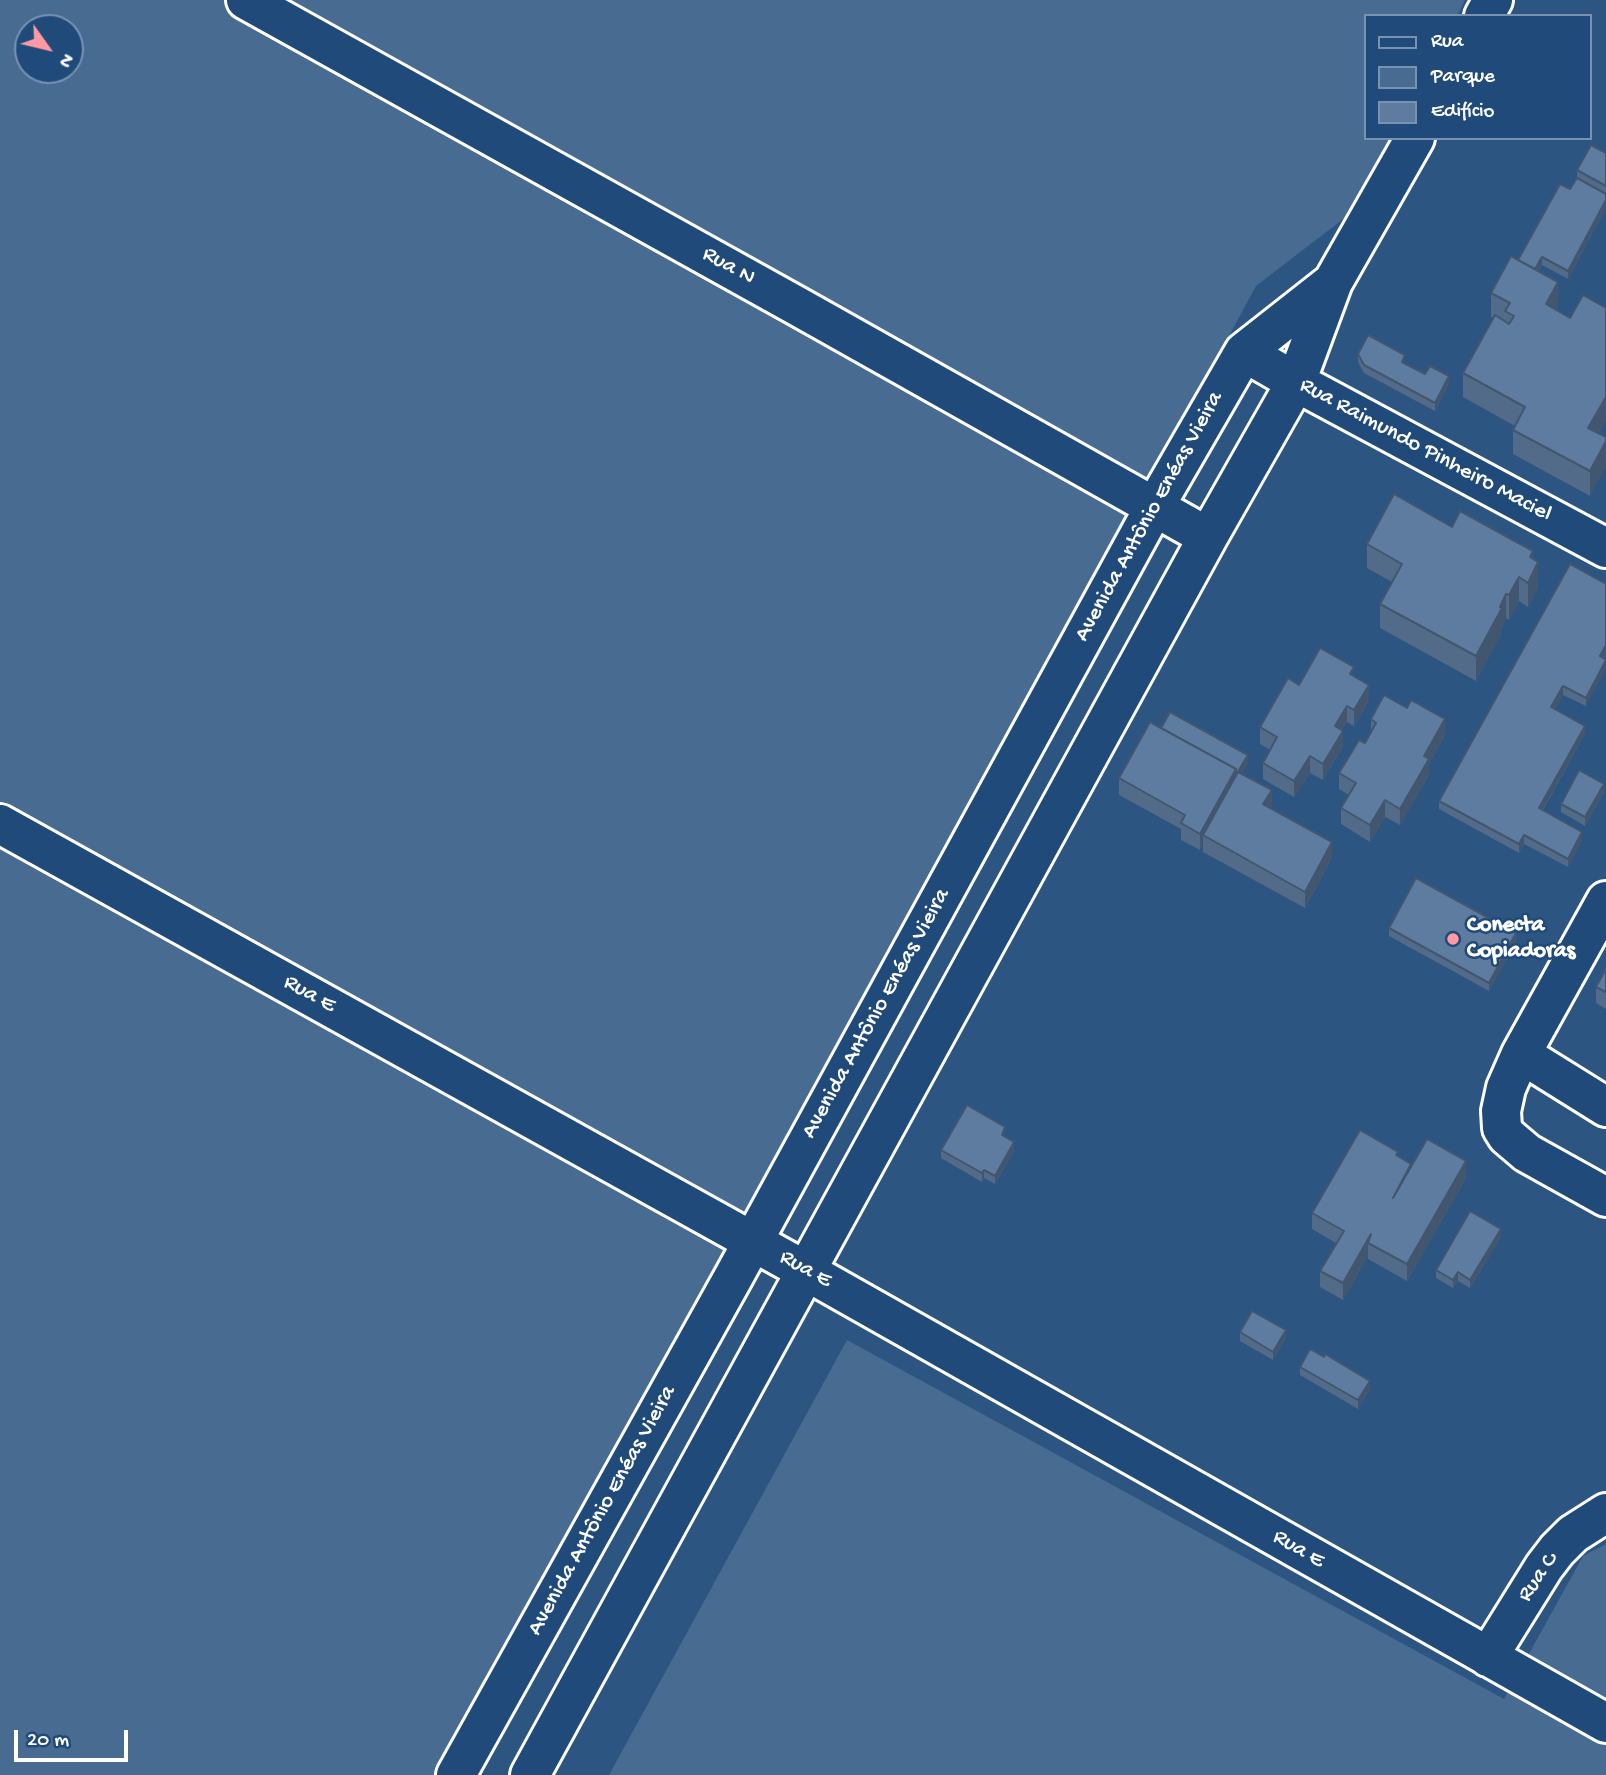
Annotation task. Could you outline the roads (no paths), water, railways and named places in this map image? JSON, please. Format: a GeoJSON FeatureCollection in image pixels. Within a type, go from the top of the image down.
{"type":"FeatureCollection","features":[{"type":"Feature","properties":{"kind":"street","name":"Rua N"},"geometry":{"type":"LineString","coordinates":[[246,0],[1208,537]]}},
{"type":"Feature","properties":{"kind":"street","name":"Avenida Antônio Enéas Vieira"},"geometry":{"type":"LineString","coordinates":[[530,1775],[1208,537],[1296,382],[1333,282],[1414,140]]}},
{"type":"Feature","properties":{"kind":"street","name":"Avenida Antônio Enéas Vieira"},"geometry":{"type":"LineString","coordinates":[[456,1775],[752,1242],[1155,506],[1244,352],[1333,282]]}},
{"type":"Feature","properties":{"kind":"street","name":"Rua Raimundo Pinheiro Maciel"},"geometry":{"type":"LineString","coordinates":[[1244,352],[1606,548]]}},
{"type":"Feature","properties":{"kind":"street","name":"Rua E"},"geometry":{"type":"LineString","coordinates":[[0,824],[806,1271],[1606,1723]]}},
{"type":"Feature","properties":{"kind":"street"},"geometry":{"type":"LineString","coordinates":[[1606,901],[1521,1054],[1506,1088],[1501,1111],[1502,1128],[1507,1136],[1527,1153],[1606,1196]]}},
{"type":"Feature","properties":{"kind":"street"},"geometry":{"type":"LineString","coordinates":[[1521,1054],[1606,1107]]}},
{"type":"Feature","properties":{"kind":"street","name":"Rua C"},"geometry":{"type":"LineString","coordinates":[[1488,1657],[1557,1550],[1573,1534],[1606,1513]]}},
{"type":"Feature","properties":{"kind":"place","name":"Conecta Copiadoras"},"geometry":{"type":"Point","coordinates":[1453,939]}}]}
